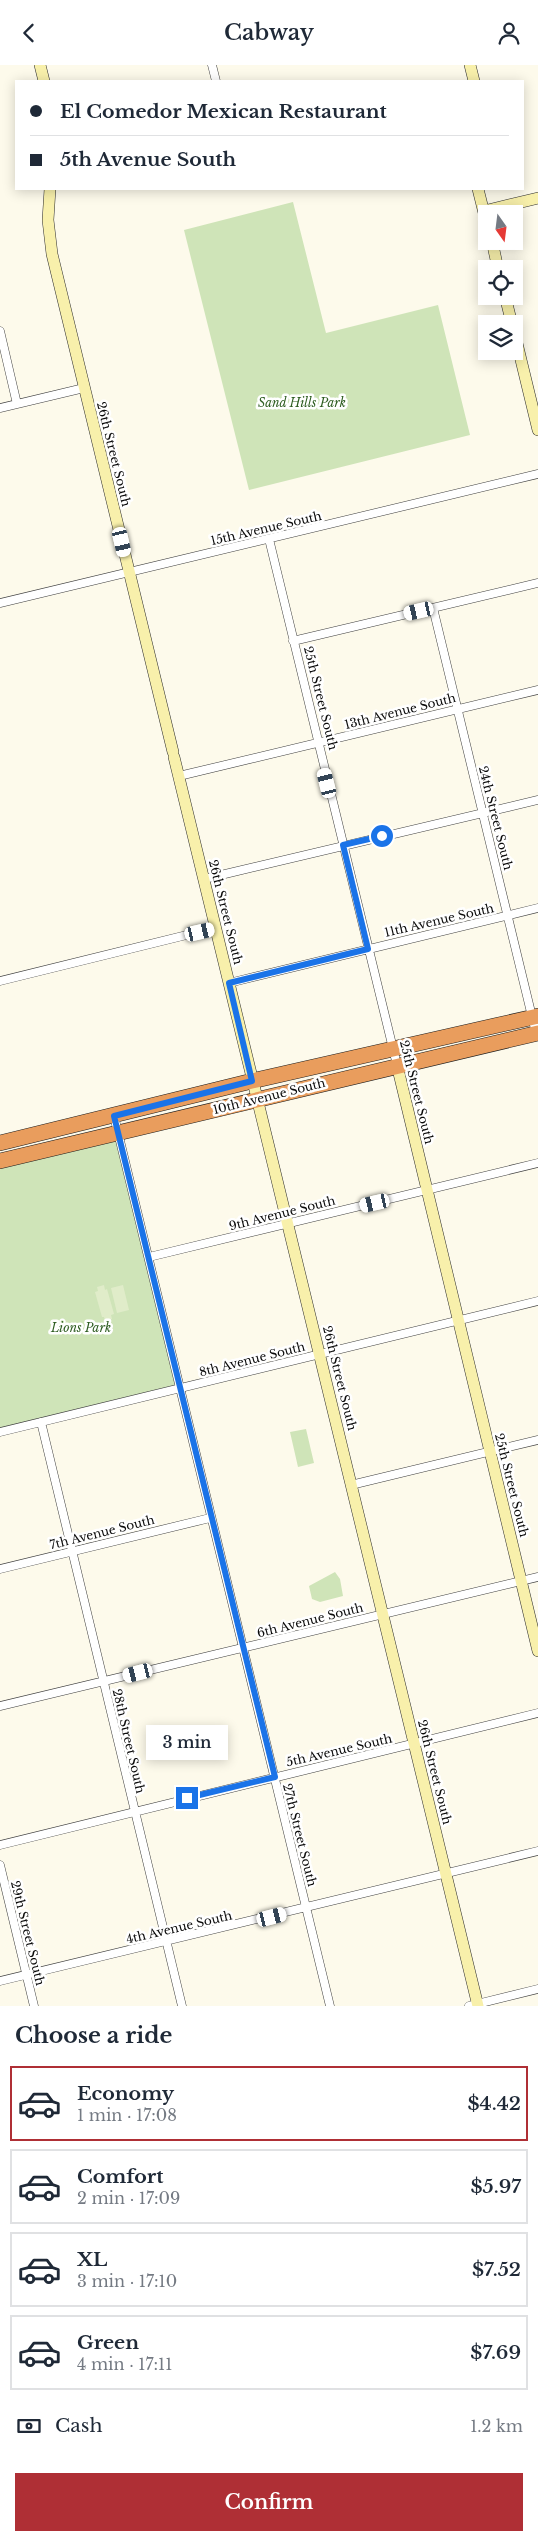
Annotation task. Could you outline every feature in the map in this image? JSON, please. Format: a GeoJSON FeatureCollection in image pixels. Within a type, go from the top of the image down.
{"type":"FeatureCollection","features":[{"type":"Feature","properties":{"kind":"highway","name":"10th Avenue South"},"geometry":{"type":"LineString","coordinates":[[0,1143],[252,1081],[535,1016]]}},
{"type":"Feature","properties":{"kind":"highway","name":"10th Avenue South"},"geometry":{"type":"LineString","coordinates":[[0,1161],[537,1033]]}},
{"type":"Feature","properties":{"kind":"street"},"geometry":{"type":"LineString","coordinates":[[40,65],[44,80]]}},
{"type":"Feature","properties":{"kind":"street"},"geometry":{"type":"LineString","coordinates":[[212,65],[216,80]]}},
{"type":"Feature","properties":{"kind":"street"},"geometry":{"type":"LineString","coordinates":[[470,65],[474,80]]}},
{"type":"Feature","properties":{"kind":"street","name":"26th Street South"},"geometry":{"type":"LineString","coordinates":[[50,190],[48,220],[52,254],[256,1099],[320,1354],[475,2005]]}},
{"type":"Feature","properties":{"kind":"street"},"geometry":{"type":"LineString","coordinates":[[478,190],[482,205]]}},
{"type":"Feature","properties":{"kind":"street"},"geometry":{"type":"LineString","coordinates":[[517,205],[538,198]]}},
{"type":"Feature","properties":{"kind":"street"},"geometry":{"type":"LineString","coordinates":[[0,331],[17,404]]}},
{"type":"Feature","properties":{"kind":"street"},"geometry":{"type":"LineString","coordinates":[[521,360],[538,430]]}},
{"type":"Feature","properties":{"kind":"street"},"geometry":{"type":"LineString","coordinates":[[0,408],[84,387]]}},
{"type":"Feature","properties":{"kind":"street","name":"15th Avenue South"},"geometry":{"type":"LineString","coordinates":[[0,603],[538,474]]}},
{"type":"Feature","properties":{"kind":"street","name":"25th Street South"},"geometry":{"type":"LineString","coordinates":[[268,539],[538,1651]]}},
{"type":"Feature","properties":{"kind":"street"},"geometry":{"type":"LineString","coordinates":[[293,641],[538,583]]}},
{"type":"Feature","properties":{"kind":"street","name":"24th Street South"},"geometry":{"type":"LineString","coordinates":[[434,608],[508,915],[535,1016],[537,1033]]}},
{"type":"Feature","properties":{"kind":"street","name":"13th Avenue South"},"geometry":{"type":"LineString","coordinates":[[179,776],[538,690]]}},
{"type":"Feature","properties":{"kind":"street"},"geometry":{"type":"LineString","coordinates":[[204,879],[538,799]]}},
{"type":"Feature","properties":{"kind":"street","name":"11th Avenue South"},"geometry":{"type":"LineString","coordinates":[[229,983],[538,908]]}},
{"type":"Feature","properties":{"kind":"street"},"geometry":{"type":"LineString","coordinates":[[0,981],[215,928]]}},
{"type":"Feature","properties":{"kind":"street","name":"27th Street South"},"geometry":{"type":"LineString","coordinates":[[114,1116],[210,1518],[330,2006]]}},
{"type":"Feature","properties":{"kind":"street","name":"9th Avenue South"},"geometry":{"type":"LineString","coordinates":[[149,1257],[538,1163]]}},
{"type":"Feature","properties":{"kind":"street","name":"8th Avenue South"},"geometry":{"type":"LineString","coordinates":[[0,1432],[538,1301]]}},
{"type":"Feature","properties":{"kind":"street","name":"28th Street South"},"geometry":{"type":"LineString","coordinates":[[41,1422],[182,2006]]}},
{"type":"Feature","properties":{"kind":"street"},"geometry":{"type":"LineString","coordinates":[[351,1485],[538,1440]]}},
{"type":"Feature","properties":{"kind":"street","name":"7th Avenue South"},"geometry":{"type":"LineString","coordinates":[[0,1569],[210,1518]]}},
{"type":"Feature","properties":{"kind":"street","name":"6th Avenue South"},"geometry":{"type":"LineString","coordinates":[[0,1706],[538,1577]]}},
{"type":"Feature","properties":{"kind":"street","name":"5th Avenue South"},"geometry":{"type":"LineString","coordinates":[[0,1845],[134,1811],[414,1745],[538,1713]]}},
{"type":"Feature","properties":{"kind":"street","name":"4th Avenue South"},"geometry":{"type":"LineString","coordinates":[[0,1981],[538,1851]]}},
{"type":"Feature","properties":{"kind":"street","name":"29th Street South"},"geometry":{"type":"LineString","coordinates":[[0,1865],[34,2006]]}},
{"type":"Feature","properties":{"kind":"street"},"geometry":{"type":"LineString","coordinates":[[475,2005],[538,1989]]}},
{"type":"Feature","properties":{"kind":"green space","name":"Sand Hills Park"},"geometry":{"type":"Polygon","coordinates":[[[293,202],[326,333],[438,305],[470,435],[249,490],[184,230],[293,202]]]}},
{"type":"Feature","properties":{"kind":"green space","name":"Lions Park"},"geometry":{"type":"Polygon","coordinates":[[[119,1132],[180,1388],[0,1431],[0,1161],[119,1132]]]}},
{"type":"Feature","properties":{"kind":"green space"},"geometry":{"type":"Polygon","coordinates":[[[104,1285],[105,1290],[107,1289],[114,1314],[111,1315],[112,1319],[105,1321],[104,1317],[102,1317],[95,1292],[98,1291],[97,1287],[104,1285]]]}},
{"type":"Feature","properties":{"kind":"green space"},"geometry":{"type":"Polygon","coordinates":[[[123,1285],[129,1310],[117,1313],[111,1288],[123,1285]]]}},
{"type":"Feature","properties":{"kind":"green space"},"geometry":{"type":"Polygon","coordinates":[[[306,1429],[314,1463],[298,1467],[290,1432],[306,1429]]]}},
{"type":"Feature","properties":{"kind":"green space"},"geometry":{"type":"Polygon","coordinates":[[[335,1572],[340,1579],[343,1596],[320,1602],[312,1599],[309,1586],[335,1572]]]}},
{"type":"Feature","properties":{"kind":"route"},"geometry":{"type":"LineString","coordinates":[[187,1798],[275,1777],[210,1518],[114,1116],[252,1081],[229,983],[368,949],[343,845],[382,836]]}}]}
